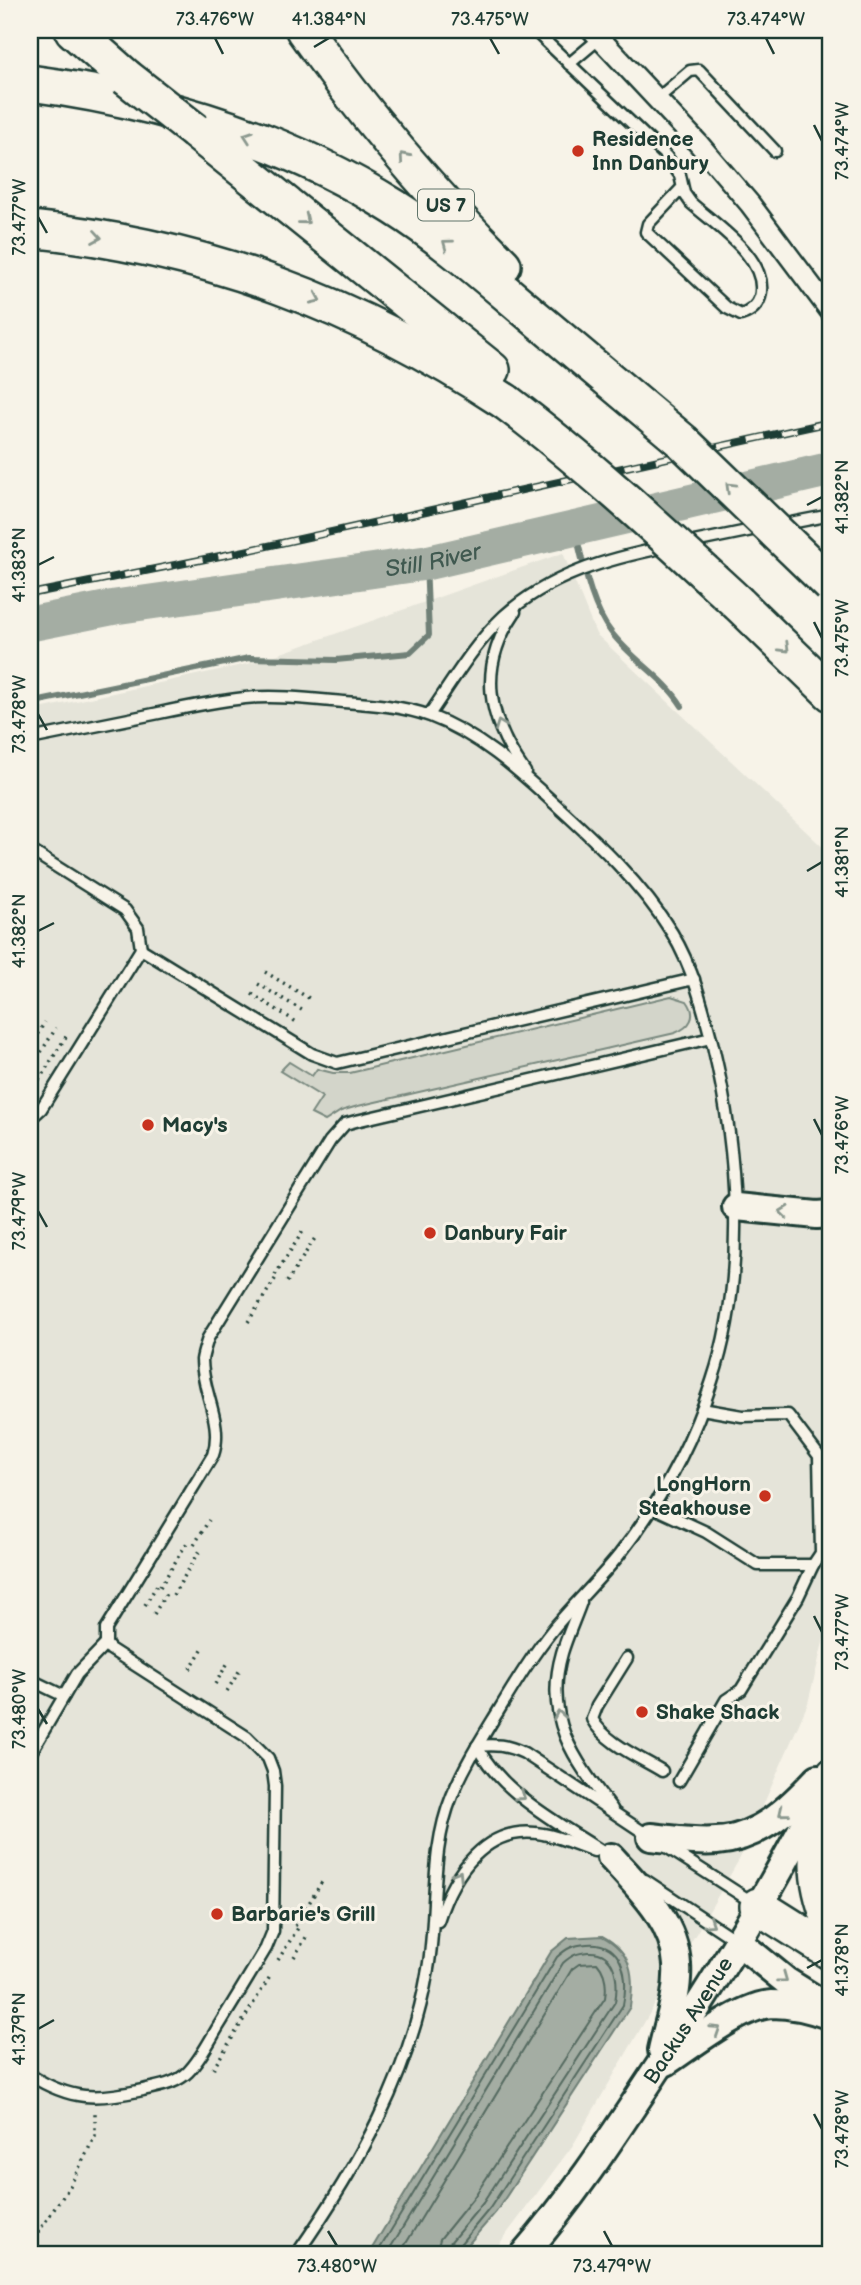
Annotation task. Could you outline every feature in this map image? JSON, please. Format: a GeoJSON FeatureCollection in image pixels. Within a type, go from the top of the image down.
{"type":"FeatureCollection","features":[{"type":"Feature","properties":{"kind":"highway"},"geometry":{"type":"LineString","coordinates":[[73,30],[126,77],[195,131],[514,398],[739,604],[831,693]]}},
{"type":"Feature","properties":{"kind":"highway","name":"US 7"},"geometry":{"type":"LineString","coordinates":[[304,30],[372,118],[442,201],[599,366]]}},
{"type":"Feature","properties":{"kind":"highway"},"geometry":{"type":"LineString","coordinates":[[30,83],[128,100],[184,115],[279,147],[368,191],[439,238],[599,366],[682,441],[831,585]]}},
{"type":"Feature","properties":{"kind":"highway"},"geometry":{"type":"LineString","coordinates":[[30,229],[135,243],[247,273],[302,293],[413,345],[461,373],[514,398]]}},
{"type":"Feature","properties":{"kind":"highway"},"geometry":{"type":"LineString","coordinates":[[831,1791],[816,1867],[818,1884],[831,1922]]}},
{"type":"Feature","properties":{"kind":"highway"},"geometry":{"type":"LineString","coordinates":[[758,1906],[831,1952]]}},
{"type":"Feature","properties":{"kind":"main road"},"geometry":{"type":"LineString","coordinates":[[736,1207],[817,1216],[831,1214]]}},
{"type":"Feature","properties":{"kind":"main road"},"geometry":{"type":"LineString","coordinates":[[651,1837],[717,1841],[736,1838],[757,1830],[795,1802],[831,1764]]}},
{"type":"Feature","properties":{"kind":"main road","name":"Backus Avenue"},"geometry":{"type":"LineString","coordinates":[[523,2255],[586,2174],[659,2067],[758,1906],[831,1772]]}},
{"type":"Feature","properties":{"kind":"main road"},"geometry":{"type":"LineString","coordinates":[[611,1857],[658,1912],[676,1949],[676,1987],[659,2067]]}},
{"type":"Feature","properties":{"kind":"main road"},"geometry":{"type":"LineString","coordinates":[[737,1941],[786,1981],[831,2010]]}},
{"type":"Feature","properties":{"kind":"main road"},"geometry":{"type":"LineString","coordinates":[[659,2067],[754,2008],[770,2004],[808,2008],[831,2016]]}},
{"type":"Feature","properties":{"kind":"street"},"geometry":{"type":"LineString","coordinates":[[596,34],[825,289],[831,312]]}},
{"type":"Feature","properties":{"kind":"lane"},"geometry":{"type":"LineString","coordinates":[[534,30],[666,156],[680,175],[682,188],[691,203],[744,249],[754,262],[761,293],[758,302],[748,313],[741,316],[727,308],[646,232],[648,224],[682,188]]}},
{"type":"Feature","properties":{"kind":"lane"},"geometry":{"type":"LineString","coordinates":[[569,64],[596,34]]}},
{"type":"Feature","properties":{"kind":"lane"},"geometry":{"type":"LineString","coordinates":[[657,99],[690,71],[699,70],[775,151]]}},
{"type":"Feature","properties":{"kind":"lane"},"geometry":{"type":"LineString","coordinates":[[429,715],[483,639],[503,617],[524,600],[573,572],[603,561],[831,515]]}},
{"type":"Feature","properties":{"kind":"lane"},"geometry":{"type":"LineString","coordinates":[[524,600],[499,642],[491,664],[489,685],[499,724],[513,755],[533,784]]}},
{"type":"Feature","properties":{"kind":"lane"},"geometry":{"type":"LineString","coordinates":[[30,739],[243,698],[281,697],[399,708],[429,715],[482,743],[533,784],[636,885],[671,931],[694,979],[711,1038],[726,1114],[736,1207],[733,1268],[716,1370],[702,1409],[679,1459],[652,1507],[621,1552],[538,1648],[477,1746],[453,1793],[442,1823],[428,1970],[414,2030],[395,2084],[372,2134],[296,2255]]}},
{"type":"Feature","properties":{"kind":"lane"},"geometry":{"type":"LineString","coordinates":[[30,850],[125,910],[138,928],[141,949],[41,1109],[30,1119]]}},
{"type":"Feature","properties":{"kind":"lane"},"geometry":{"type":"LineString","coordinates":[[141,949],[312,1054],[337,1063],[694,979]]}},
{"type":"Feature","properties":{"kind":"lane"},"geometry":{"type":"LineString","coordinates":[[30,2075],[65,2093],[86,2098],[108,2097],[167,2084],[178,2079],[188,2072],[208,2044],[267,1948],[273,1931],[275,1786],[268,1758],[247,1737],[110,1649],[106,1644],[106,1629],[213,1455],[217,1430],[202,1357],[208,1338],[337,1131],[345,1124],[356,1121],[711,1038]]}},
{"type":"Feature","properties":{"kind":"lane"},"geometry":{"type":"LineString","coordinates":[[679,1781],[726,1700],[741,1690],[798,1597],[821,1553],[819,1456],[788,1415],[742,1416],[702,1409]]}},
{"type":"Feature","properties":{"kind":"lane"},"geometry":{"type":"LineString","coordinates":[[652,1507],[706,1532],[758,1565],[813,1565]]}},
{"type":"Feature","properties":{"kind":"lane"},"geometry":{"type":"LineString","coordinates":[[583,1595],[562,1652],[557,1676],[558,1717],[572,1754],[616,1815]]}},
{"type":"Feature","properties":{"kind":"lane"},"geometry":{"type":"LineString","coordinates":[[30,1754],[77,1674],[106,1644]]}},
{"type":"Feature","properties":{"kind":"lane"},"geometry":{"type":"LineString","coordinates":[[627,1658],[592,1719],[598,1729],[609,1738],[662,1771]]}},
{"type":"Feature","properties":{"kind":"lane"},"geometry":{"type":"LineString","coordinates":[[30,1683],[33,1681],[64,1696]]}},
{"type":"Feature","properties":{"kind":"lane"},"geometry":{"type":"LineString","coordinates":[[477,1746],[496,1744],[524,1753],[758,1906]]}},
{"type":"Feature","properties":{"kind":"lane"},"geometry":{"type":"LineString","coordinates":[[477,1746],[485,1761],[504,1783],[737,1941]]}},
{"type":"Feature","properties":{"kind":"lane"},"geometry":{"type":"LineString","coordinates":[[432,1938],[443,1904],[461,1871],[483,1847],[502,1837],[521,1832],[541,1833],[611,1857]]}},
{"type":"Feature","properties":{"kind":"path"},"geometry":{"type":"LineString","coordinates":[[265,972],[312,1000]]}},
{"type":"Feature","properties":{"kind":"path"},"geometry":{"type":"LineString","coordinates":[[258,984],[304,1012]]}},
{"type":"Feature","properties":{"kind":"path"},"geometry":{"type":"LineString","coordinates":[[252,994],[298,1023]]}},
{"type":"Feature","properties":{"kind":"path"},"geometry":{"type":"LineString","coordinates":[[30,1046],[45,1022]]}},
{"type":"Feature","properties":{"kind":"path"},"geometry":{"type":"LineString","coordinates":[[30,1070],[56,1028]]}},
{"type":"Feature","properties":{"kind":"path"},"geometry":{"type":"LineString","coordinates":[[39,1080],[67,1035]]}},
{"type":"Feature","properties":{"kind":"path"},"geometry":{"type":"LineString","coordinates":[[248,1322],[305,1228]]}},
{"type":"Feature","properties":{"kind":"path"},"geometry":{"type":"LineString","coordinates":[[287,1282],[317,1235]]}},
{"type":"Feature","properties":{"kind":"path"},"geometry":{"type":"LineString","coordinates":[[194,1545],[209,1520]]}},
{"type":"Feature","properties":{"kind":"path"},"geometry":{"type":"LineString","coordinates":[[145,1605],[188,1541]]}},
{"type":"Feature","properties":{"kind":"path"},"geometry":{"type":"LineString","coordinates":[[173,1595],[201,1549]]}},
{"type":"Feature","properties":{"kind":"path"},"geometry":{"type":"LineString","coordinates":[[154,1614],[167,1592]]}},
{"type":"Feature","properties":{"kind":"path"},"geometry":{"type":"LineString","coordinates":[[190,1669],[204,1646]]}},
{"type":"Feature","properties":{"kind":"path"},"geometry":{"type":"LineString","coordinates":[[215,1684],[229,1661]]}},
{"type":"Feature","properties":{"kind":"path"},"geometry":{"type":"LineString","coordinates":[[226,1691],[241,1668]]}},
{"type":"Feature","properties":{"kind":"path"},"geometry":{"type":"LineString","coordinates":[[276,1963],[323,1880]]}},
{"type":"Feature","properties":{"kind":"path"},"geometry":{"type":"LineString","coordinates":[[294,1957],[308,1934]]}},
{"type":"Feature","properties":{"kind":"path"},"geometry":{"type":"LineString","coordinates":[[213,2069],[271,1975]]}},
{"type":"Feature","properties":{"kind":"path"},"geometry":{"type":"LineString","coordinates":[[30,2244],[70,2186],[95,2136],[95,2110]]}},
{"type":"Feature","properties":{"kind":"shaded area","name":"Danbury Fair"},"geometry":{"type":"Polygon","coordinates":[[[563,553],[596,634],[831,855],[831,1610],[808,1703],[740,1858],[573,2145],[491,2255],[30,2255],[30,711],[256,662],[563,553]]]}},
{"type":"Feature","properties":{"kind":"shaded area"},"geometry":{"type":"Polygon","coordinates":[[[671,996],[687,1001],[692,1011],[691,1020],[685,1028],[675,1033],[358,1106],[341,1111],[325,1121],[311,1114],[322,1097],[280,1071],[289,1062],[312,1076],[317,1069],[350,1073],[671,996]]]}},
{"type":"Feature","properties":{"kind":"water"},"geometry":{"type":"Polygon","coordinates":[[[602,1936],[620,1949],[629,1966],[632,1985],[630,2007],[496,2212],[459,2255],[368,2255],[551,1952],[568,1938],[602,1936]]]}},
{"type":"Feature","properties":{"kind":"waterway","name":"Still River"},"geometry":{"type":"LineString","coordinates":[[30,624],[115,607],[426,563],[831,469]]}},
{"type":"Feature","properties":{"kind":"waterway"},"geometry":{"type":"LineString","coordinates":[[575,530],[588,584],[604,622],[619,642],[666,686],[682,706]]}},
{"type":"Feature","properties":{"kind":"waterway"},"geometry":{"type":"LineString","coordinates":[[30,703],[249,658],[336,660],[410,653],[429,635],[426,563]]}},
{"type":"Feature","properties":{"kind":"railway"},"geometry":{"type":"LineString","coordinates":[[30,594],[245,551],[831,422]]}},
{"type":"Feature","properties":{"kind":"place","name":"Residence Inn Danbury"},"geometry":{"type":"Point","coordinates":[578,151]}},
{"type":"Feature","properties":{"kind":"place","name":"Macy's"},"geometry":{"type":"Point","coordinates":[148,1125]}},
{"type":"Feature","properties":{"kind":"place","name":"Danbury Fair"},"geometry":{"type":"Point","coordinates":[430,1233]}},
{"type":"Feature","properties":{"kind":"place","name":"LongHorn Steakhouse"},"geometry":{"type":"Point","coordinates":[765,1496]}},
{"type":"Feature","properties":{"kind":"place","name":"Shake Shack"},"geometry":{"type":"Point","coordinates":[642,1712]}},
{"type":"Feature","properties":{"kind":"place","name":"Barbarie's Grill"},"geometry":{"type":"Point","coordinates":[217,1914]}}]}
